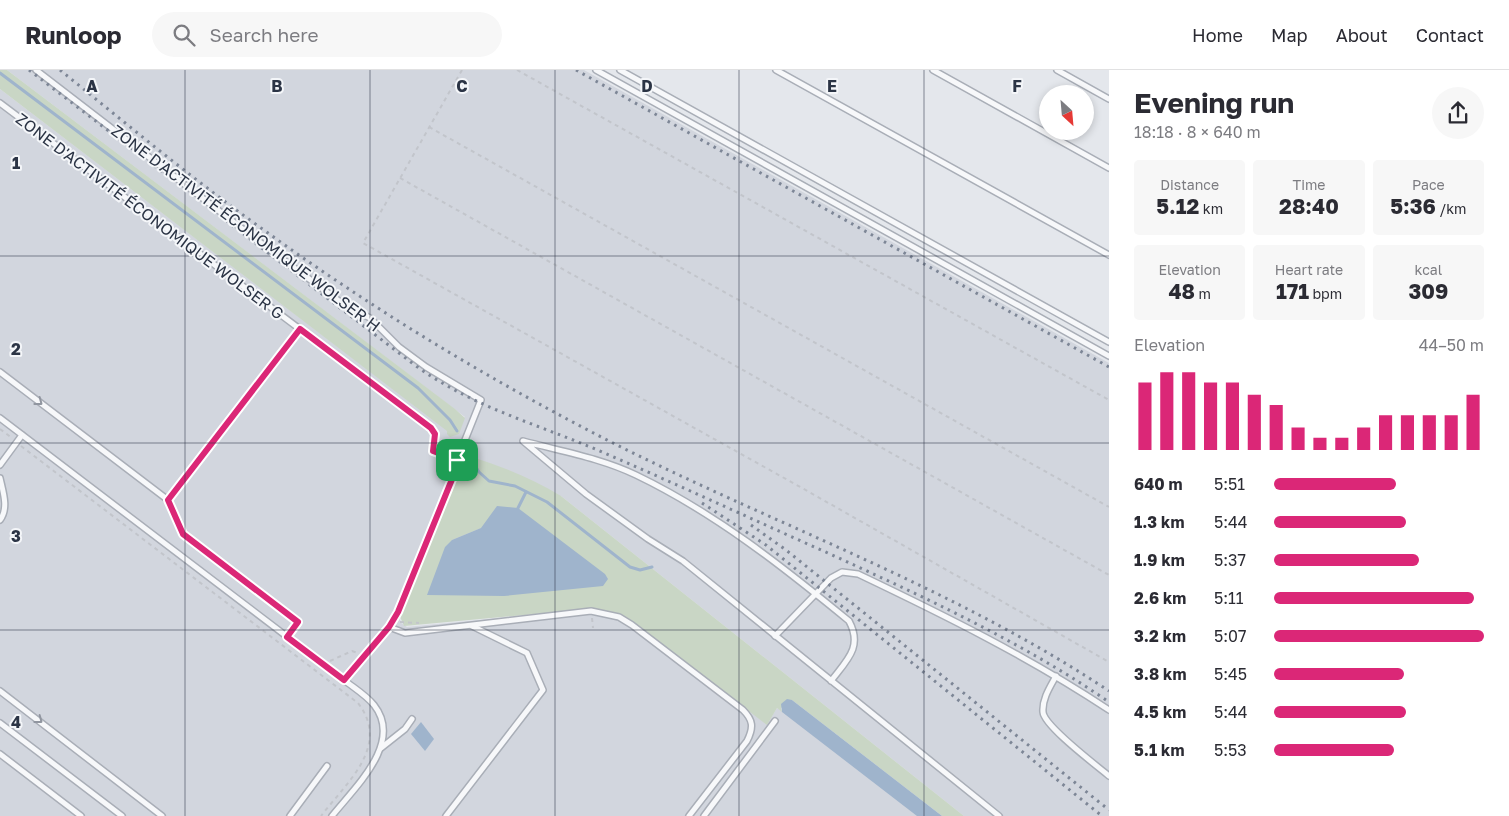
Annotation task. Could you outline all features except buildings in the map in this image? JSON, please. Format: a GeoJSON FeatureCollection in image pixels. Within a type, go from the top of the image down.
{"type":"FeatureCollection","features":[{"type":"Feature","properties":{"kind":"lane","name":"ZONE D'ACTIVITÉ ÉCONOMIQUE WOLSER H"},"geometry":{"type":"LineString","coordinates":[[36,70],[274,253],[343,304],[370,318],[399,347],[426,367],[478,396],[481,400],[481,405],[458,458]]}},
{"type":"Feature","properties":{"kind":"lane"},"geometry":{"type":"LineString","coordinates":[[596,70],[1109,356]]}},
{"type":"Feature","properties":{"kind":"lane"},"geometry":{"type":"LineString","coordinates":[[620,70],[1109,342]]}},
{"type":"Feature","properties":{"kind":"lane"},"geometry":{"type":"LineString","coordinates":[[776,70],[1109,255]]}},
{"type":"Feature","properties":{"kind":"lane"},"geometry":{"type":"LineString","coordinates":[[933,70],[1109,168]]}},
{"type":"Feature","properties":{"kind":"lane"},"geometry":{"type":"LineString","coordinates":[[1057,70],[1109,99]]}},
{"type":"Feature","properties":{"kind":"lane","name":"ZONE D'ACTIVITÉ ÉCONOMIQUE WOLSER G"},"geometry":{"type":"LineString","coordinates":[[0,103],[431,428],[435,434],[433,451],[458,458]]}},
{"type":"Feature","properties":{"kind":"lane","name":"ZONE D'ACTIVITÉ ÉCONOMIQUE WOLSER G"},"geometry":{"type":"LineString","coordinates":[[168,500],[300,329]]}},
{"type":"Feature","properties":{"kind":"lane"},"geometry":{"type":"LineString","coordinates":[[0,372],[168,500],[183,534],[298,622],[287,637]]}},
{"type":"Feature","properties":{"kind":"lane"},"geometry":{"type":"LineString","coordinates":[[0,418],[344,680],[374,706],[382,726],[381,748]]}},
{"type":"Feature","properties":{"kind":"lane"},"geometry":{"type":"LineString","coordinates":[[0,465],[22,435]]}},
{"type":"Feature","properties":{"kind":"lane"},"geometry":{"type":"LineString","coordinates":[[831,681],[850,657],[856,643],[854,630],[849,621],[760,549],[718,520],[635,474],[584,456],[523,441],[586,494],[648,539],[683,561],[775,636],[831,681],[999,816]]}},
{"type":"Feature","properties":{"kind":"lane"},"geometry":{"type":"LineString","coordinates":[[344,680],[364,659],[389,627],[415,571],[457,467],[458,458]]}},
{"type":"Feature","properties":{"kind":"lane"},"geometry":{"type":"LineString","coordinates":[[0,478],[4,502],[4,514],[0,520]]}},
{"type":"Feature","properties":{"kind":"lane"},"geometry":{"type":"LineString","coordinates":[[775,636],[831,578],[842,572],[858,574],[984,636],[1056,676],[1109,710]]}},
{"type":"Feature","properties":{"kind":"lane"},"geometry":{"type":"LineString","coordinates":[[389,627],[405,633],[584,612],[606,613],[632,625],[751,718],[752,730],[747,741],[689,816]]}},
{"type":"Feature","properties":{"kind":"lane"},"geometry":{"type":"LineString","coordinates":[[446,816],[542,690],[527,653],[472,626]]}},
{"type":"Feature","properties":{"kind":"lane"},"geometry":{"type":"LineString","coordinates":[[1056,676],[1047,692],[1043,711],[1045,718],[1063,738],[1109,776]]}},
{"type":"Feature","properties":{"kind":"lane"},"geometry":{"type":"LineString","coordinates":[[0,691],[162,816]]}},
{"type":"Feature","properties":{"kind":"lane"},"geometry":{"type":"LineString","coordinates":[[332,816],[374,761],[381,748],[406,729],[412,719]]}},
{"type":"Feature","properties":{"kind":"lane"},"geometry":{"type":"LineString","coordinates":[[704,816],[775,722]]}},
{"type":"Feature","properties":{"kind":"lane"},"geometry":{"type":"LineString","coordinates":[[0,723],[122,816]]}},
{"type":"Feature","properties":{"kind":"lane"},"geometry":{"type":"LineString","coordinates":[[0,754],[81,816]]}},
{"type":"Feature","properties":{"kind":"lane"},"geometry":{"type":"LineString","coordinates":[[290,816],[327,766]]}},
{"type":"Feature","properties":{"kind":"path"},"geometry":{"type":"LineString","coordinates":[[462,70],[363,243],[1109,662]]}},
{"type":"Feature","properties":{"kind":"path"},"geometry":{"type":"LineString","coordinates":[[517,70],[1109,400]]}},
{"type":"Feature","properties":{"kind":"path"},"geometry":{"type":"LineString","coordinates":[[429,127],[1109,507]]}},
{"type":"Feature","properties":{"kind":"path"},"geometry":{"type":"LineString","coordinates":[[400,178],[1109,575]]}},
{"type":"Feature","properties":{"kind":"path"},"geometry":{"type":"LineString","coordinates":[[0,429],[17,444],[358,703],[364,711],[371,732],[367,754],[321,816]]}},
{"type":"Feature","properties":{"kind":"path"},"geometry":{"type":"LineString","coordinates":[[325,666],[330,661],[352,651],[364,659]]}},
{"type":"Feature","properties":{"kind":"shaded area"},"geometry":{"type":"Polygon","coordinates":[[[7,70],[584,70],[1109,363],[1109,816],[964,816],[561,496],[398,612],[401,623],[407,627],[591,609],[621,615],[633,622],[767,724],[777,708],[942,816],[0,816],[0,89],[448,431],[465,417],[7,70]]]}},
{"type":"Feature","properties":{"kind":"green space"},"geometry":{"type":"Polygon","coordinates":[[[0,70],[7,70],[455,409],[465,418],[459,434],[450,437],[447,431],[0,89],[0,70]]]}},
{"type":"Feature","properties":{"kind":"green space"},"geometry":{"type":"Polygon","coordinates":[[[459,456],[467,459],[472,457],[495,465],[529,479],[561,496],[964,816],[942,816],[792,700],[781,708],[782,712],[777,708],[767,725],[633,622],[606,611],[591,609],[404,626],[398,612],[459,456]],[[481,528],[452,540],[504,596],[481,528]]]}},
{"type":"Feature","properties":{"kind":"water"},"geometry":{"type":"Polygon","coordinates":[[[497,506],[518,508],[605,574],[608,579],[603,586],[504,596],[427,595],[445,547],[452,540],[481,528],[497,506]]]}},
{"type":"Feature","properties":{"kind":"water"},"geometry":{"type":"Polygon","coordinates":[[[787,699],[792,700],[942,816],[917,816],[782,712],[781,704],[787,699]]]}},
{"type":"Feature","properties":{"kind":"water"},"geometry":{"type":"Polygon","coordinates":[[[421,722],[434,739],[425,751],[411,734],[421,722]]]}},
{"type":"Feature","properties":{"kind":"waterway"},"geometry":{"type":"LineString","coordinates":[[0,73],[418,388],[450,420],[457,431]]}},
{"type":"Feature","properties":{"kind":"waterway"},"geometry":{"type":"LineString","coordinates":[[470,458],[479,472],[489,481],[515,486],[547,502],[630,567],[640,570],[652,567]]}},
{"type":"Feature","properties":{"kind":"waterway"},"geometry":{"type":"LineString","coordinates":[[518,508],[526,492]]}},
{"type":"Feature","properties":{"kind":"railway"},"geometry":{"type":"LineString","coordinates":[[29,70],[435,379],[483,404],[637,467],[938,604],[1008,640],[1109,702]]}},
{"type":"Feature","properties":{"kind":"railway"},"geometry":{"type":"LineString","coordinates":[[60,70],[188,174],[241,214],[350,290],[477,369],[565,418],[672,472],[926,588],[1050,654],[1109,691]]}},
{"type":"Feature","properties":{"kind":"railway"},"geometry":{"type":"LineString","coordinates":[[576,70],[1109,367]]}},
{"type":"Feature","properties":{"kind":"railway"},"geometry":{"type":"LineString","coordinates":[[702,503],[766,545],[1102,816]]}},
{"type":"Feature","properties":{"kind":"railway"},"geometry":{"type":"LineString","coordinates":[[751,525],[786,550],[1109,810]]}},
{"type":"Feature","properties":{"kind":"route"},"geometry":{"type":"LineString","coordinates":[[300,329],[431,428],[435,434],[433,451],[457,460],[457,467],[398,612],[364,659],[344,680],[287,637],[298,622],[183,534],[168,500],[300,329]]}}]}
